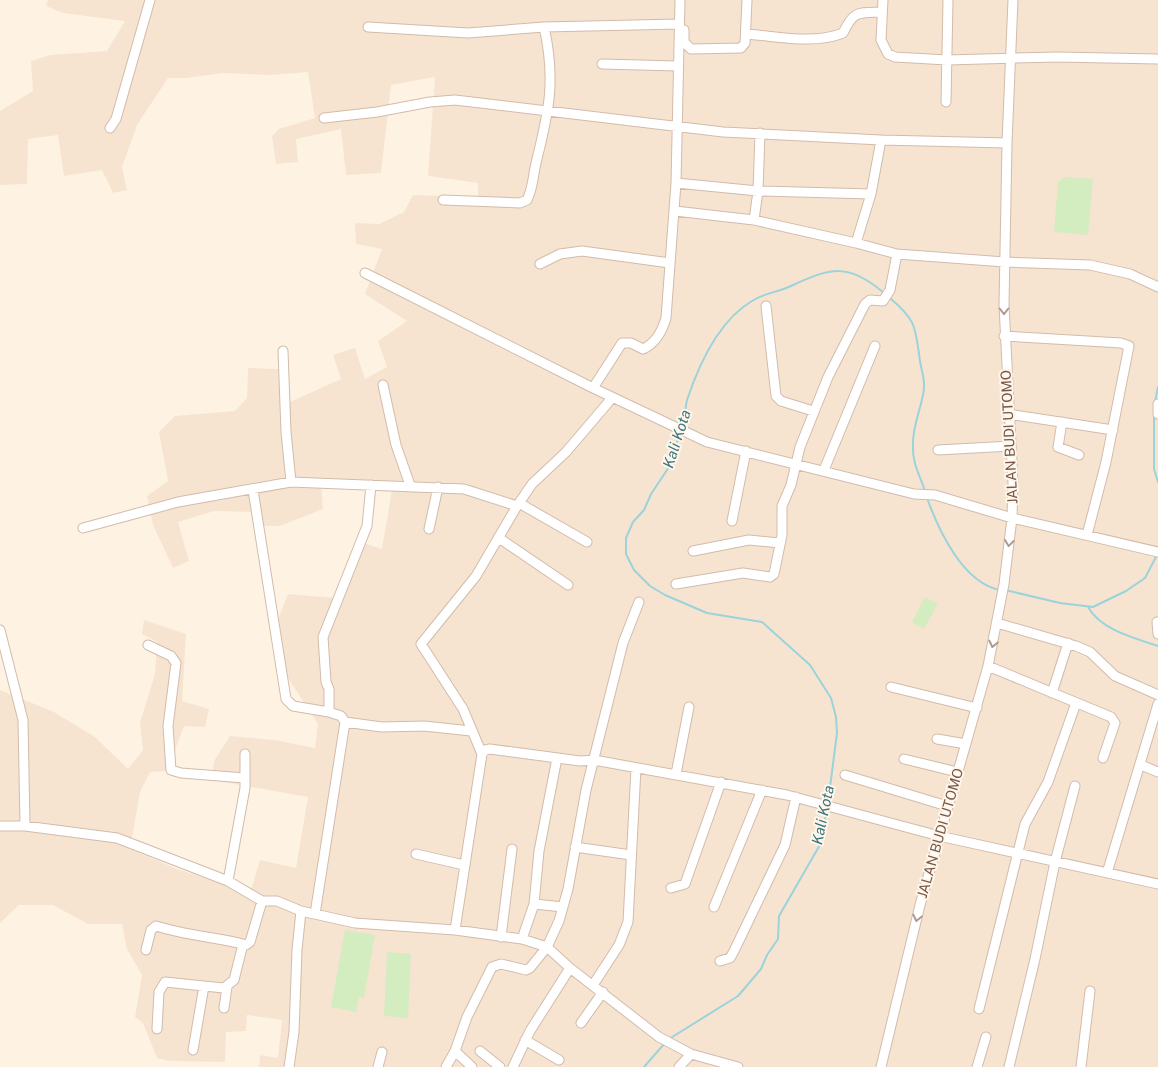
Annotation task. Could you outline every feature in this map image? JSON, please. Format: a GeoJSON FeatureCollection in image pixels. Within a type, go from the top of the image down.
{"type":"FeatureCollection","features":[{"type":"Feature","properties":{"kind":"street"},"geometry":{"type":"LineString","coordinates":[[110,128],[116,119],[150,0]]}},
{"type":"Feature","properties":{"kind":"street"},"geometry":{"type":"LineString","coordinates":[[593,388],[622,343],[630,343],[643,349],[654,342],[666,318],[675,211],[680,0]]}},
{"type":"Feature","properties":{"kind":"street"},"geometry":{"type":"LineString","coordinates":[[685,0],[684,42],[688,48],[735,50],[741,48],[745,43],[747,0]]}},
{"type":"Feature","properties":{"kind":"street"},"geometry":{"type":"LineString","coordinates":[[883,0],[881,40],[888,54],[902,58],[947,60],[1009,60],[1057,57],[1158,59]]}},
{"type":"Feature","properties":{"kind":"street"},"geometry":{"type":"LineString","coordinates":[[946,102],[948,0]]}},
{"type":"Feature","properties":{"kind":"street","name":"JALAN BUDI UTOMO"},"geometry":{"type":"LineString","coordinates":[[881,1067],[920,905],[988,666],[1004,584],[1012,518],[1011,446],[1004,336],[1009,60],[1013,0]]}},
{"type":"Feature","properties":{"kind":"street"},"geometry":{"type":"LineString","coordinates":[[746,34],[812,38],[834,37],[843,33],[851,17],[855,14],[882,12]]}},
{"type":"Feature","properties":{"kind":"street"},"geometry":{"type":"LineString","coordinates":[[368,27],[468,33],[544,27],[679,24]]}},
{"type":"Feature","properties":{"kind":"street"},"geometry":{"type":"LineString","coordinates":[[443,200],[520,203],[527,200],[532,188],[549,112],[552,79],[550,52],[544,27]]}},
{"type":"Feature","properties":{"kind":"street"},"geometry":{"type":"LineString","coordinates":[[602,64],[678,66]]}},
{"type":"Feature","properties":{"kind":"street"},"geometry":{"type":"LineString","coordinates":[[324,118],[377,112],[441,100],[472,101],[678,128],[881,140],[1007,143]]}},
{"type":"Feature","properties":{"kind":"street"},"geometry":{"type":"LineString","coordinates":[[754,220],[758,190],[760,133]]}},
{"type":"Feature","properties":{"kind":"street"},"geometry":{"type":"LineString","coordinates":[[856,242],[871,194],[881,140]]}},
{"type":"Feature","properties":{"kind":"street"},"geometry":{"type":"LineString","coordinates":[[676,183],[758,190],[871,194]]}},
{"type":"Feature","properties":{"kind":"street"},"geometry":{"type":"LineString","coordinates":[[675,211],[754,220],[856,242],[897,254],[1005,262],[1090,265],[1130,274],[1158,287]]}},
{"type":"Feature","properties":{"kind":"street"},"geometry":{"type":"LineString","coordinates":[[540,264],[560,254],[582,251],[670,263]]}},
{"type":"Feature","properties":{"kind":"street"},"geometry":{"type":"LineString","coordinates":[[676,584],[743,573],[770,577],[774,574],[783,526],[782,506],[788,495],[795,464],[813,411],[865,304],[870,300],[881,303],[890,290],[897,254]]}},
{"type":"Feature","properties":{"kind":"street"},"geometry":{"type":"LineString","coordinates":[[365,274],[612,398],[713,443],[919,495],[932,494],[1012,518],[1155,552]]}},
{"type":"Feature","properties":{"kind":"street"},"geometry":{"type":"LineString","coordinates":[[766,306],[776,396],[781,401],[813,411]]}},
{"type":"Feature","properties":{"kind":"street"},"geometry":{"type":"LineString","coordinates":[[1004,336],[1121,343],[1129,346],[1113,430],[1087,536]]}},
{"type":"Feature","properties":{"kind":"street"},"geometry":{"type":"LineString","coordinates":[[824,470],[875,346]]}},
{"type":"Feature","properties":{"kind":"street"},"geometry":{"type":"LineString","coordinates":[[283,351],[286,432],[291,482]]}},
{"type":"Feature","properties":{"kind":"street"},"geometry":{"type":"LineString","coordinates":[[383,386],[396,444],[410,485]]}},
{"type":"Feature","properties":{"kind":"street"},"geometry":{"type":"LineString","coordinates":[[454,930],[482,754],[462,709],[422,644],[476,576],[518,504],[532,484],[566,452],[612,398]]}},
{"type":"Feature","properties":{"kind":"street"},"geometry":{"type":"LineString","coordinates":[[1158,404],[1158,414]]}},
{"type":"Feature","properties":{"kind":"street"},"geometry":{"type":"LineString","coordinates":[[1008,414],[1113,430]]}},
{"type":"Feature","properties":{"kind":"street"},"geometry":{"type":"LineString","coordinates":[[1062,422],[1058,447],[1078,455]]}},
{"type":"Feature","properties":{"kind":"street"},"geometry":{"type":"LineString","coordinates":[[938,450],[1011,446]]}},
{"type":"Feature","properties":{"kind":"street"},"geometry":{"type":"LineString","coordinates":[[732,521],[746,451]]}},
{"type":"Feature","properties":{"kind":"street"},"geometry":{"type":"LineString","coordinates":[[83,528],[178,502],[291,482],[410,485],[464,489],[518,504],[587,542]]}},
{"type":"Feature","properties":{"kind":"street"},"geometry":{"type":"LineString","coordinates":[[329,712],[329,689],[326,682],[323,637],[367,526],[371,485]]}},
{"type":"Feature","properties":{"kind":"street"},"geometry":{"type":"LineString","coordinates":[[429,529],[438,487]]}},
{"type":"Feature","properties":{"kind":"street"},"geometry":{"type":"LineString","coordinates":[[253,490],[287,702],[293,706],[341,716],[345,722],[315,914]]}},
{"type":"Feature","properties":{"kind":"street"},"geometry":{"type":"LineString","coordinates":[[499,538],[568,585]]}},
{"type":"Feature","properties":{"kind":"street"},"geometry":{"type":"LineString","coordinates":[[693,551],[749,540],[780,543]]}},
{"type":"Feature","properties":{"kind":"street"},"geometry":{"type":"LineString","coordinates":[[446,1067],[455,1051],[467,1017],[492,967],[501,964],[526,970],[547,947],[563,907],[594,760],[623,643],[639,602]]}},
{"type":"Feature","properties":{"kind":"street"},"geometry":{"type":"LineString","coordinates":[[1157,622],[1158,634]]}},
{"type":"Feature","properties":{"kind":"street"},"geometry":{"type":"LineString","coordinates":[[997,623],[1068,643],[1090,652],[1115,676],[1158,695]]}},
{"type":"Feature","properties":{"kind":"street"},"geometry":{"type":"LineString","coordinates":[[0,630],[23,720],[25,826]]}},
{"type":"Feature","properties":{"kind":"street"},"geometry":{"type":"LineString","coordinates":[[1052,693],[1068,643]]}},
{"type":"Feature","properties":{"kind":"street"},"geometry":{"type":"LineString","coordinates":[[148,645],[171,656],[176,663],[168,730],[171,770],[180,773],[245,778]]}},
{"type":"Feature","properties":{"kind":"street"},"geometry":{"type":"LineString","coordinates":[[988,666],[1111,716],[1115,722],[1103,758]]}},
{"type":"Feature","properties":{"kind":"street"},"geometry":{"type":"LineString","coordinates":[[891,688],[977,708]]}},
{"type":"Feature","properties":{"kind":"street"},"geometry":{"type":"LineString","coordinates":[[980,1009],[1025,824],[1058,756],[1076,703]]}},
{"type":"Feature","properties":{"kind":"street"},"geometry":{"type":"LineString","coordinates":[[1107,873],[1158,704]]}},
{"type":"Feature","properties":{"kind":"street"},"geometry":{"type":"LineString","coordinates":[[676,774],[689,707]]}},
{"type":"Feature","properties":{"kind":"street"},"geometry":{"type":"LineString","coordinates":[[345,722],[392,727],[424,726],[471,730]]}},
{"type":"Feature","properties":{"kind":"street"},"geometry":{"type":"LineString","coordinates":[[937,738],[966,744]]}},
{"type":"Feature","properties":{"kind":"street"},"geometry":{"type":"LineString","coordinates":[[482,754],[485,750],[490,749],[580,761],[594,760],[721,782],[796,797],[940,836],[1158,884]]}},
{"type":"Feature","properties":{"kind":"street"},"geometry":{"type":"LineString","coordinates":[[228,881],[245,778],[245,754]]}},
{"type":"Feature","properties":{"kind":"street"},"geometry":{"type":"LineString","coordinates":[[522,939],[534,904],[540,852],[557,758]]}},
{"type":"Feature","properties":{"kind":"street"},"geometry":{"type":"LineString","coordinates":[[904,759],[958,772]]}},
{"type":"Feature","properties":{"kind":"street"},"geometry":{"type":"LineString","coordinates":[[1141,765],[1158,772]]}},
{"type":"Feature","properties":{"kind":"street"},"geometry":{"type":"LineString","coordinates":[[593,985],[619,945],[628,922],[636,768]]}},
{"type":"Feature","properties":{"kind":"street"},"geometry":{"type":"LineString","coordinates":[[845,775],[947,806]]}},
{"type":"Feature","properties":{"kind":"street"},"geometry":{"type":"LineString","coordinates":[[671,888],[685,884],[721,782]]}},
{"type":"Feature","properties":{"kind":"street"},"geometry":{"type":"LineString","coordinates":[[1009,1067],[1035,959],[1055,862],[1075,786]]}},
{"type":"Feature","properties":{"kind":"street"},"geometry":{"type":"LineString","coordinates":[[714,907],[762,790]]}},
{"type":"Feature","properties":{"kind":"street"},"geometry":{"type":"LineString","coordinates":[[720,961],[730,958],[734,951],[785,845],[796,797]]}},
{"type":"Feature","properties":{"kind":"street"},"geometry":{"type":"LineString","coordinates":[[0,826],[25,826],[117,838],[228,881],[262,901],[277,901],[315,914],[380,926],[454,930],[522,939],[547,947],[570,968],[659,1037],[691,1054],[728,1066],[738,1067]]}},
{"type":"Feature","properties":{"kind":"street"},"geometry":{"type":"LineString","coordinates":[[575,847],[631,856]]}},
{"type":"Feature","properties":{"kind":"street"},"geometry":{"type":"LineString","coordinates":[[501,937],[512,849]]}},
{"type":"Feature","properties":{"kind":"street"},"geometry":{"type":"LineString","coordinates":[[416,854],[464,865]]}},
{"type":"Feature","properties":{"kind":"street"},"geometry":{"type":"LineString","coordinates":[[146,950],[151,930],[156,926],[246,945],[250,942],[262,901]]}},
{"type":"Feature","properties":{"kind":"street"},"geometry":{"type":"LineString","coordinates":[[534,904],[563,907]]}},
{"type":"Feature","properties":{"kind":"street"},"geometry":{"type":"LineString","coordinates":[[289,1067],[294,1032],[298,923],[301,910]]}},
{"type":"Feature","properties":{"kind":"street"},"geometry":{"type":"LineString","coordinates":[[224,1008],[227,987],[234,980],[243,944]]}},
{"type":"Feature","properties":{"kind":"street"},"geometry":{"type":"LineString","coordinates":[[513,1067],[525,1040],[570,968]]}},
{"type":"Feature","properties":{"kind":"street"},"geometry":{"type":"LineString","coordinates":[[157,1029],[160,992],[164,982],[227,987]]}},
{"type":"Feature","properties":{"kind":"street"},"geometry":{"type":"LineString","coordinates":[[193,1050],[204,986]]}},
{"type":"Feature","properties":{"kind":"street"},"geometry":{"type":"LineString","coordinates":[[1082,1067],[1090,991]]}},
{"type":"Feature","properties":{"kind":"street"},"geometry":{"type":"LineString","coordinates":[[581,1023],[603,992]]}},
{"type":"Feature","properties":{"kind":"street"},"geometry":{"type":"LineString","coordinates":[[977,1067],[986,1038]]}},
{"type":"Feature","properties":{"kind":"street"},"geometry":{"type":"LineString","coordinates":[[525,1040],[559,1060]]}},
{"type":"Feature","properties":{"kind":"street"},"geometry":{"type":"LineString","coordinates":[[455,1051],[472,1067]]}},
{"type":"Feature","properties":{"kind":"street"},"geometry":{"type":"LineString","coordinates":[[480,1051],[500,1067]]}},
{"type":"Feature","properties":{"kind":"street"},"geometry":{"type":"LineString","coordinates":[[378,1067],[382,1052]]}},
{"type":"Feature","properties":{"kind":"street"},"geometry":{"type":"LineString","coordinates":[[679,1067],[691,1054]]}},
{"type":"Feature","properties":{"kind":"shaded area"},"geometry":{"type":"Polygon","coordinates":[[[48,0],[1158,0],[1158,1067],[259,1067],[260,1055],[278,1058],[282,1020],[247,1015],[246,1031],[226,1032],[225,1062],[169,1061],[157,1058],[143,1023],[135,1017],[142,975],[127,949],[122,924],[88,924],[53,905],[19,905],[0,923],[0,690],[54,712],[95,737],[128,769],[143,750],[140,723],[155,674],[157,642],[142,634],[144,620],[186,634],[182,701],[209,709],[205,727],[184,726],[167,771],[150,772],[140,792],[130,849],[177,869],[250,893],[260,860],[296,868],[308,797],[212,780],[214,761],[230,736],[275,740],[315,748],[318,724],[288,678],[276,624],[288,594],[336,598],[361,542],[382,549],[393,484],[321,485],[323,509],[280,526],[264,526],[253,512],[214,511],[178,522],[189,561],[173,568],[153,525],[147,496],[168,481],[159,432],[175,416],[235,411],[247,398],[248,368],[278,369],[281,406],[341,379],[333,355],[355,348],[365,379],[387,367],[378,341],[407,321],[365,294],[382,249],[356,244],[355,223],[379,224],[404,212],[413,195],[478,197],[478,183],[428,176],[435,77],[391,85],[381,173],[346,175],[341,129],[296,139],[298,162],[276,164],[272,136],[279,129],[315,118],[308,72],[270,75],[223,73],[186,78],[168,78],[137,125],[122,167],[127,190],[113,193],[102,170],[64,176],[58,135],[28,139],[27,184],[0,185],[0,111],[33,91],[31,61],[50,55],[107,51],[125,21],[63,13],[46,6],[48,0]]]}},
{"type":"Feature","properties":{"kind":"green space"},"geometry":{"type":"Polygon","coordinates":[[[1065,177],[1093,179],[1088,235],[1054,232],[1058,182],[1065,177]]]}},
{"type":"Feature","properties":{"kind":"green space"},"geometry":{"type":"Polygon","coordinates":[[[925,597],[938,604],[924,629],[912,622],[925,597]]]}},
{"type":"Feature","properties":{"kind":"green space"},"geometry":{"type":"Polygon","coordinates":[[[345,930],[375,935],[364,998],[359,997],[356,1012],[331,1007],[345,930]]]}},
{"type":"Feature","properties":{"kind":"green space"},"geometry":{"type":"Polygon","coordinates":[[[387,952],[411,954],[408,1018],[384,1016],[387,952]]]}},
{"type":"Feature","properties":{"kind":"waterway","name":"Kali Kota"},"geometry":{"type":"LineString","coordinates":[[683,427],[687,400],[697,372],[711,344],[729,320],[752,301],[817,275],[839,271],[860,277],[872,283],[884,293]]}},
{"type":"Feature","properties":{"kind":"waterway","name":"Kali Kota"},"geometry":{"type":"LineString","coordinates":[[890,298],[910,319],[917,340],[924,390],[914,431],[913,450],[916,468],[925,491]]}},
{"type":"Feature","properties":{"kind":"waterway","name":"Kali Kota"},"geometry":{"type":"LineString","coordinates":[[1155,402],[1158,387]]}},
{"type":"Feature","properties":{"kind":"waterway","name":"Kali Kota"},"geometry":{"type":"LineString","coordinates":[[1154,407],[1154,469],[1158,482]]}},
{"type":"Feature","properties":{"kind":"waterway","name":"Kali Kota"},"geometry":{"type":"LineString","coordinates":[[680,433],[669,467],[651,494],[644,510],[633,522],[626,538],[626,554],[634,570],[650,586],[665,595],[707,613],[762,622],[810,665],[831,698],[836,717],[837,733],[828,803]]}},
{"type":"Feature","properties":{"kind":"waterway","name":"Kali Kota"},"geometry":{"type":"LineString","coordinates":[[927,498],[946,540],[964,567],[987,585],[1000,590]]}},
{"type":"Feature","properties":{"kind":"waterway","name":"Kali Kota"},"geometry":{"type":"LineString","coordinates":[[1005,590],[1060,603],[1093,607],[1126,591],[1145,578],[1157,555]]}},
{"type":"Feature","properties":{"kind":"waterway"},"geometry":{"type":"LineString","coordinates":[[1088,607],[1101,622],[1119,632],[1158,646]]}},
{"type":"Feature","properties":{"kind":"waterway","name":"Kali Kota"},"geometry":{"type":"LineString","coordinates":[[669,1039],[738,996],[761,969],[767,955],[778,939],[779,916],[821,843],[827,808]]}},
{"type":"Feature","properties":{"kind":"waterway","name":"Kali Kota"},"geometry":{"type":"LineString","coordinates":[[644,1067],[665,1043]]}}]}
